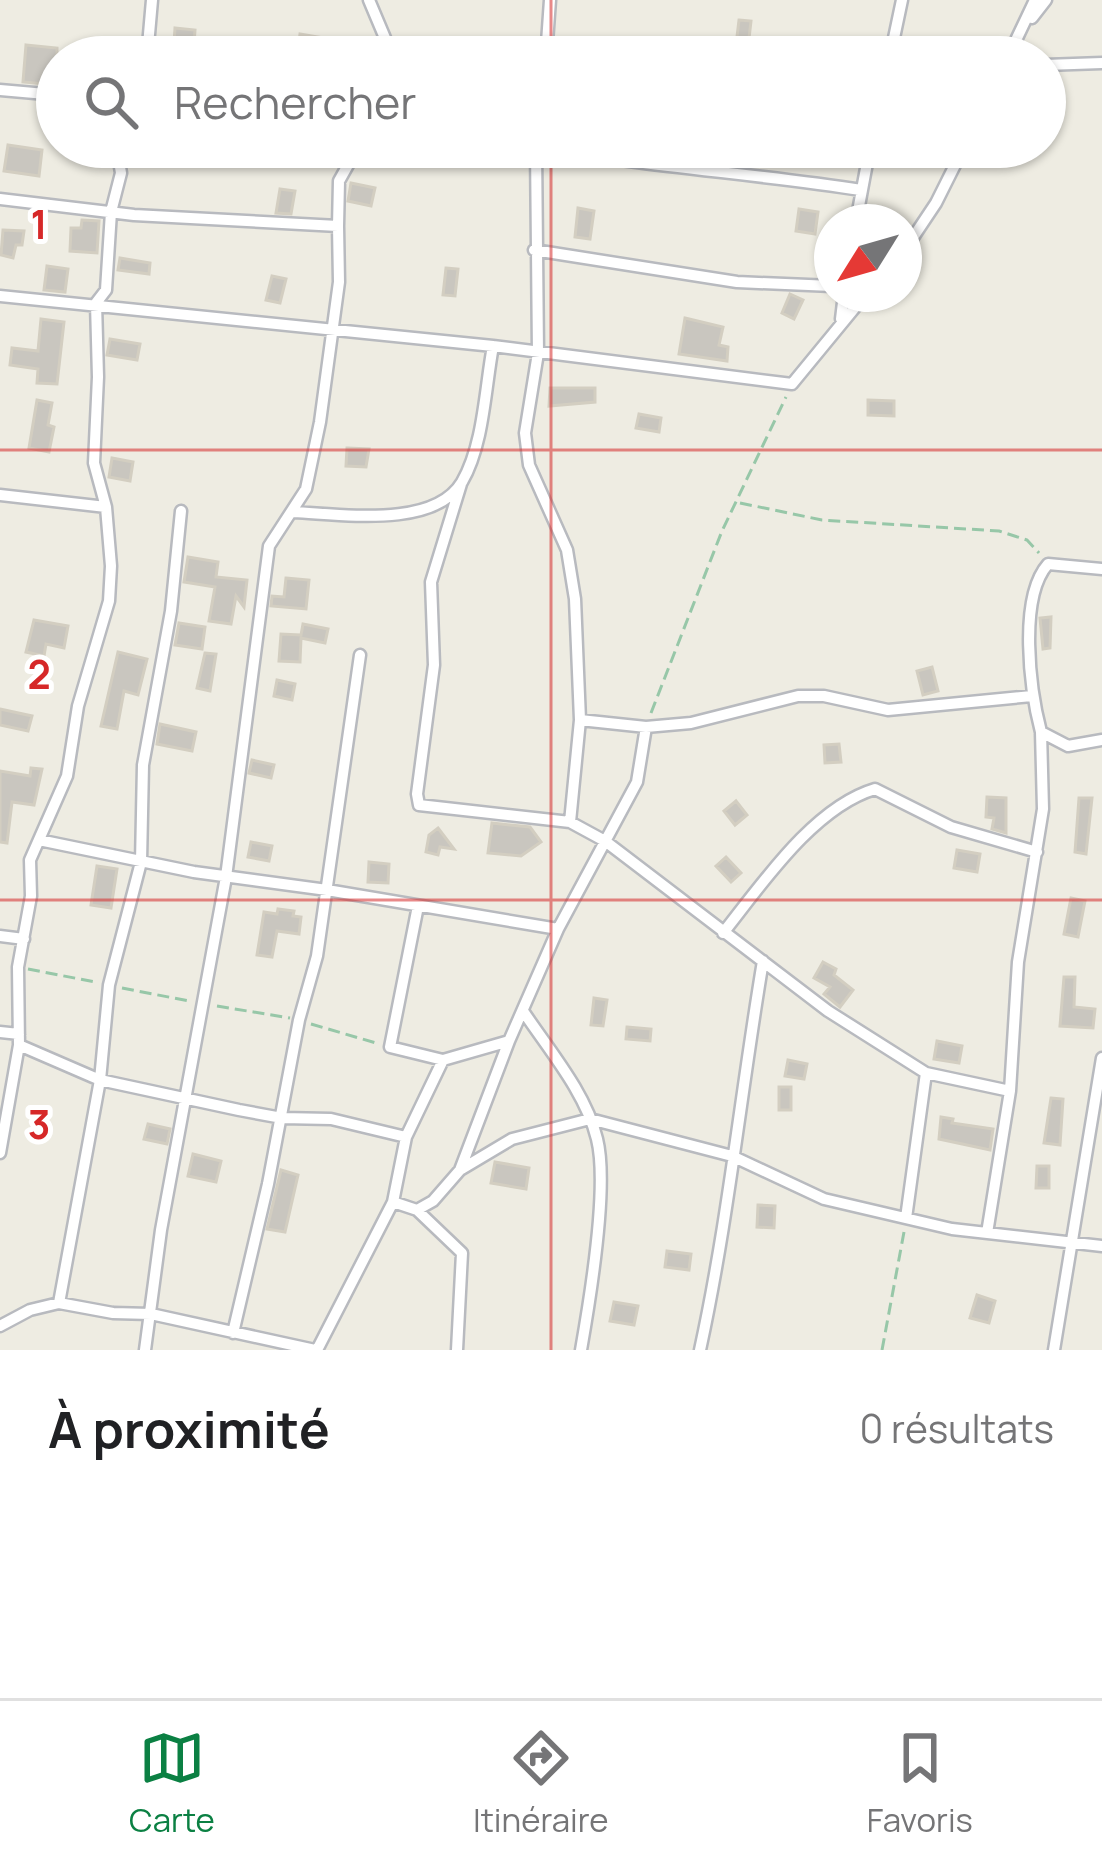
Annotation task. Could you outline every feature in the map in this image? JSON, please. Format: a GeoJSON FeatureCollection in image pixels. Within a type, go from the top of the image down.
{"type":"FeatureCollection","features":[{"type":"Feature","properties":{"kind":"street"},"geometry":{"type":"LineString","coordinates":[[149,36],[152,0]]}},
{"type":"Feature","properties":{"kind":"street"},"geometry":{"type":"LineString","coordinates":[[369,0],[385,36]]}},
{"type":"Feature","properties":{"kind":"street"},"geometry":{"type":"LineString","coordinates":[[547,36],[550,0]]}},
{"type":"Feature","properties":{"kind":"street"},"geometry":{"type":"LineString","coordinates":[[894,36],[902,0]]}},
{"type":"Feature","properties":{"kind":"street"},"geometry":{"type":"LineString","coordinates":[[1019,35],[1035,0]]}},
{"type":"Feature","properties":{"kind":"street"},"geometry":{"type":"LineString","coordinates":[[1019,35],[1046,0]]}},
{"type":"Feature","properties":{"kind":"street"},"geometry":{"type":"LineString","coordinates":[[1066,63],[1102,62]]}},
{"type":"Feature","properties":{"kind":"street"},"geometry":{"type":"LineString","coordinates":[[0,90],[36,93]]}},
{"type":"Feature","properties":{"kind":"street"},"geometry":{"type":"LineString","coordinates":[[0,1153],[19,1039],[18,967],[31,896],[30,860],[68,776],[78,706],[109,601],[106,507],[94,463],[95,303],[106,290],[111,212],[120,168]]}},
{"type":"Feature","properties":{"kind":"street"},"geometry":{"type":"LineString","coordinates":[[145,1350],[161,1231],[226,877],[269,546],[306,489],[314,459],[339,282],[339,181],[346,168]]}},
{"type":"Feature","properties":{"kind":"street"},"geometry":{"type":"LineString","coordinates":[[536,168],[538,353],[525,433],[529,465],[568,550],[575,599],[580,720],[570,823]]}},
{"type":"Feature","properties":{"kind":"street"},"geometry":{"type":"LineString","coordinates":[[666,168],[861,190]]}},
{"type":"Feature","properties":{"kind":"street"},"geometry":{"type":"LineString","coordinates":[[859,204],[866,168]]}},
{"type":"Feature","properties":{"kind":"street"},"geometry":{"type":"LineString","coordinates":[[922,224],[954,168]]}},
{"type":"Feature","properties":{"kind":"street"},"geometry":{"type":"LineString","coordinates":[[0,199],[111,212],[338,226]]}},
{"type":"Feature","properties":{"kind":"street"},"geometry":{"type":"LineString","coordinates":[[534,250],[737,282],[814,285]]}},
{"type":"Feature","properties":{"kind":"street"},"geometry":{"type":"LineString","coordinates":[[0,296],[493,346],[792,384],[850,312]]}},
{"type":"Feature","properties":{"kind":"street"},"geometry":{"type":"LineString","coordinates":[[841,322],[842,312]]}},
{"type":"Feature","properties":{"kind":"street"},"geometry":{"type":"LineString","coordinates":[[493,346],[474,447],[430,582],[434,665],[419,805],[570,823],[605,841],[827,1011],[926,1073],[1010,1091]]}},
{"type":"Feature","properties":{"kind":"street"},"geometry":{"type":"LineString","coordinates":[[294,512],[415,512],[443,501],[461,484]]}},
{"type":"Feature","properties":{"kind":"street"},"geometry":{"type":"LineString","coordinates":[[0,495],[106,507]]}},
{"type":"Feature","properties":{"kind":"street"},"geometry":{"type":"LineString","coordinates":[[58,1303],[100,1080],[109,985],[141,862],[143,765],[172,610],[181,511]]}},
{"type":"Feature","properties":{"kind":"street"},"geometry":{"type":"LineString","coordinates":[[987,1233],[1010,1091],[1018,962],[1043,809],[1041,732],[1032,696],[1032,607],[1040,573],[1048,564],[1102,569]]}},
{"type":"Feature","properties":{"kind":"street"},"geometry":{"type":"LineString","coordinates":[[233,1333],[327,890],[360,655]]}},
{"type":"Feature","properties":{"kind":"street"},"geometry":{"type":"LineString","coordinates":[[580,720],[646,727],[691,723],[798,696],[824,696],[888,710],[1032,696]]}},
{"type":"Feature","properties":{"kind":"street"},"geometry":{"type":"LineString","coordinates":[[460,1170],[558,929],[637,782],[646,727]]}},
{"type":"Feature","properties":{"kind":"street"},"geometry":{"type":"LineString","coordinates":[[1041,732],[1068,746],[1102,740]]}},
{"type":"Feature","properties":{"kind":"street"},"geometry":{"type":"LineString","coordinates":[[723,933],[771,873],[825,818],[840,804],[875,789],[952,827],[1037,853]]}},
{"type":"Feature","properties":{"kind":"street"},"geometry":{"type":"LineString","coordinates":[[39,840],[226,877],[558,929]]}},
{"type":"Feature","properties":{"kind":"street"},"geometry":{"type":"LineString","coordinates":[[418,906],[390,1047],[443,1060],[509,1041]]}},
{"type":"Feature","properties":{"kind":"street"},"geometry":{"type":"LineString","coordinates":[[0,936],[24,939]]}},
{"type":"Feature","properties":{"kind":"street"},"geometry":{"type":"LineString","coordinates":[[700,1350],[725,1222],[763,961]]}},
{"type":"Feature","properties":{"kind":"street"},"geometry":{"type":"LineString","coordinates":[[523,1011],[590,1119],[598,1141],[598,1190],[581,1350]]}},
{"type":"Feature","properties":{"kind":"street"},"geometry":{"type":"LineString","coordinates":[[0,1031],[100,1080],[282,1118],[332,1119],[406,1137]]}},
{"type":"Feature","properties":{"kind":"street"},"geometry":{"type":"LineString","coordinates":[[1054,1350],[1102,1058]]}},
{"type":"Feature","properties":{"kind":"street"},"geometry":{"type":"LineString","coordinates":[[0,1326],[58,1303],[151,1314],[316,1350],[394,1202],[406,1137],[443,1060]]}},
{"type":"Feature","properties":{"kind":"street"},"geometry":{"type":"LineString","coordinates":[[906,1219],[926,1073]]}},
{"type":"Feature","properties":{"kind":"street"},"geometry":{"type":"LineString","coordinates":[[417,1210],[433,1201],[460,1170],[512,1138],[590,1119],[732,1156],[824,1199],[987,1233],[1102,1246]]}},
{"type":"Feature","properties":{"kind":"street"},"geometry":{"type":"LineString","coordinates":[[394,1202],[417,1210],[462,1252],[457,1350]]}},
{"type":"Feature","properties":{"kind":"path"},"geometry":{"type":"LineString","coordinates":[[646,727],[722,531],[792,384]]}},
{"type":"Feature","properties":{"kind":"path"},"geometry":{"type":"LineString","coordinates":[[738,503],[822,520],[999,532],[1027,540],[1048,564]]}},
{"type":"Feature","properties":{"kind":"path"},"geometry":{"type":"LineString","coordinates":[[882,1350],[906,1219]]}},
{"type":"Feature","properties":{"kind":"building"},"geometry":{"type":"Polygon","coordinates":[[[739,20],[751,21],[749,36],[737,36],[739,20]]]}},
{"type":"Feature","properties":{"kind":"building"},"geometry":{"type":"Polygon","coordinates":[[[175,28],[195,30],[195,36],[174,36],[175,28]]]}},
{"type":"Feature","properties":{"kind":"building"},"geometry":{"type":"Polygon","coordinates":[[[26,45],[36,46],[36,83],[23,82],[26,45]]]}},
{"type":"Feature","properties":{"kind":"building"},"geometry":{"type":"Polygon","coordinates":[[[8,145],[36,149],[39,176],[4,171],[8,145]]]}},
{"type":"Feature","properties":{"kind":"building"},"geometry":{"type":"Polygon","coordinates":[[[351,183],[375,188],[371,206],[348,201],[351,183]]]}},
{"type":"Feature","properties":{"kind":"building"},"geometry":{"type":"Polygon","coordinates":[[[280,189],[295,191],[291,214],[276,213],[280,189]]]}},
{"type":"Feature","properties":{"kind":"building"},"geometry":{"type":"Polygon","coordinates":[[[578,208],[594,211],[590,239],[575,237],[578,208]]]}},
{"type":"Feature","properties":{"kind":"building"},"geometry":{"type":"Polygon","coordinates":[[[799,209],[814,211],[814,234],[796,231],[799,209]]]}},
{"type":"Feature","properties":{"kind":"building"},"geometry":{"type":"Polygon","coordinates":[[[82,220],[99,221],[97,253],[70,251],[71,228],[81,228],[82,220]]]}},
{"type":"Feature","properties":{"kind":"building"},"geometry":{"type":"Polygon","coordinates":[[[3,230],[24,231],[13,258],[1,255],[3,230]]]}},
{"type":"Feature","properties":{"kind":"building"},"geometry":{"type":"Polygon","coordinates":[[[120,258],[150,263],[149,274],[118,270],[120,258]]]}},
{"type":"Feature","properties":{"kind":"building"},"geometry":{"type":"Polygon","coordinates":[[[47,266],[68,269],[65,292],[44,290],[47,266]]]}},
{"type":"Feature","properties":{"kind":"building"},"geometry":{"type":"Polygon","coordinates":[[[446,268],[458,269],[455,296],[443,295],[446,268]]]}},
{"type":"Feature","properties":{"kind":"building"},"geometry":{"type":"Polygon","coordinates":[[[272,276],[286,279],[280,303],[266,300],[272,276]]]}},
{"type":"Feature","properties":{"kind":"building"},"geometry":{"type":"Polygon","coordinates":[[[790,294],[803,300],[794,319],[782,313],[790,294]]]}},
{"type":"Feature","properties":{"kind":"building"},"geometry":{"type":"Polygon","coordinates":[[[685,318],[723,327],[719,345],[728,347],[727,361],[679,354],[685,318]]]}},
{"type":"Feature","properties":{"kind":"building"},"geometry":{"type":"Polygon","coordinates":[[[41,319],[64,322],[57,384],[37,383],[38,369],[10,365],[12,348],[38,351],[41,319]]]}},
{"type":"Feature","properties":{"kind":"building"},"geometry":{"type":"Polygon","coordinates":[[[110,339],[140,344],[137,360],[107,355],[110,339]]]}},
{"type":"Feature","properties":{"kind":"building"},"geometry":{"type":"Polygon","coordinates":[[[550,388],[595,388],[595,402],[549,406],[550,388]]]}},
{"type":"Feature","properties":{"kind":"building"},"geometry":{"type":"Polygon","coordinates":[[[37,400],[52,403],[49,452],[29,448],[37,400]]]}},
{"type":"Feature","properties":{"kind":"building"},"geometry":{"type":"Polygon","coordinates":[[[868,400],[894,401],[894,416],[868,415],[868,400]]]}},
{"type":"Feature","properties":{"kind":"building"},"geometry":{"type":"Polygon","coordinates":[[[639,414],[661,418],[659,432],[636,428],[639,414]]]}},
{"type":"Feature","properties":{"kind":"building"},"geometry":{"type":"Polygon","coordinates":[[[347,448],[369,449],[366,467],[346,466],[347,448]]]}},
{"type":"Feature","properties":{"kind":"building"},"geometry":{"type":"Polygon","coordinates":[[[112,458],[133,462],[130,481],[109,477],[112,458]]]}},
{"type":"Feature","properties":{"kind":"building"},"geometry":{"type":"Polygon","coordinates":[[[188,557],[218,562],[216,577],[247,580],[244,607],[236,596],[231,624],[209,621],[215,587],[184,582],[188,557]]]}},
{"type":"Feature","properties":{"kind":"building"},"geometry":{"type":"Polygon","coordinates":[[[286,578],[309,580],[306,609],[271,606],[272,596],[284,597],[286,578]]]}},
{"type":"Feature","properties":{"kind":"building"},"geometry":{"type":"Polygon","coordinates":[[[1051,617],[1050,648],[1043,649],[1040,618],[1051,617]]]}},
{"type":"Feature","properties":{"kind":"building"},"geometry":{"type":"Polygon","coordinates":[[[34,620],[68,626],[64,648],[46,644],[44,656],[26,652],[34,620]]]}},
{"type":"Feature","properties":{"kind":"building"},"geometry":{"type":"Polygon","coordinates":[[[179,623],[205,627],[202,649],[175,645],[179,623]]]}},
{"type":"Feature","properties":{"kind":"building"},"geometry":{"type":"Polygon","coordinates":[[[303,624],[328,629],[325,643],[301,638],[300,662],[279,661],[281,634],[301,635],[303,624]]]}},
{"type":"Feature","properties":{"kind":"building"},"geometry":{"type":"Polygon","coordinates":[[[118,652],[147,659],[138,695],[124,691],[117,729],[101,726],[118,652]]]}},
{"type":"Feature","properties":{"kind":"building"},"geometry":{"type":"Polygon","coordinates":[[[205,653],[216,654],[210,691],[197,688],[205,653]]]}},
{"type":"Feature","properties":{"kind":"building"},"geometry":{"type":"Polygon","coordinates":[[[932,667],[938,691],[923,695],[917,671],[932,667]]]}},
{"type":"Feature","properties":{"kind":"building"},"geometry":{"type":"Polygon","coordinates":[[[277,680],[295,684],[292,700],[274,696],[277,680]]]}},
{"type":"Feature","properties":{"kind":"building"},"geometry":{"type":"Polygon","coordinates":[[[0,709],[32,716],[28,731],[0,725],[0,709]]]}},
{"type":"Feature","properties":{"kind":"building"},"geometry":{"type":"Polygon","coordinates":[[[160,724],[196,732],[192,751],[157,744],[160,724]]]}},
{"type":"Feature","properties":{"kind":"building"},"geometry":{"type":"Polygon","coordinates":[[[839,744],[841,762],[825,763],[824,745],[839,744]]]}},
{"type":"Feature","properties":{"kind":"building"},"geometry":{"type":"Polygon","coordinates":[[[252,760],[274,765],[271,778],[249,773],[252,760]]]}},
{"type":"Feature","properties":{"kind":"building"},"geometry":{"type":"Polygon","coordinates":[[[31,768],[42,769],[34,805],[12,802],[7,843],[0,842],[0,771],[30,776],[31,768]]]}},
{"type":"Feature","properties":{"kind":"building"},"geometry":{"type":"Polygon","coordinates":[[[987,797],[1006,798],[1006,833],[992,829],[994,818],[986,817],[987,797]]]}},
{"type":"Feature","properties":{"kind":"building"},"geometry":{"type":"Polygon","coordinates":[[[1079,798],[1092,798],[1086,854],[1075,852],[1079,798]]]}},
{"type":"Feature","properties":{"kind":"building"},"geometry":{"type":"Polygon","coordinates":[[[736,801],[747,815],[735,825],[724,811],[736,801]]]}},
{"type":"Feature","properties":{"kind":"building"},"geometry":{"type":"Polygon","coordinates":[[[492,823],[530,827],[541,842],[521,856],[488,853],[492,823]]]}},
{"type":"Feature","properties":{"kind":"building"},"geometry":{"type":"Polygon","coordinates":[[[438,828],[454,849],[440,847],[438,855],[426,852],[429,835],[438,828]]]}},
{"type":"Feature","properties":{"kind":"building"},"geometry":{"type":"Polygon","coordinates":[[[251,842],[272,846],[269,861],[248,857],[251,842]]]}},
{"type":"Feature","properties":{"kind":"building"},"geometry":{"type":"Polygon","coordinates":[[[957,850],[980,854],[977,872],[954,868],[957,850]]]}},
{"type":"Feature","properties":{"kind":"building"},"geometry":{"type":"Polygon","coordinates":[[[726,857],[741,873],[731,882],[716,866],[726,857]]]}},
{"type":"Feature","properties":{"kind":"building"},"geometry":{"type":"Polygon","coordinates":[[[369,862],[389,864],[388,883],[368,882],[369,862]]]}},
{"type":"Feature","properties":{"kind":"building"},"geometry":{"type":"Polygon","coordinates":[[[97,866],[117,869],[111,908],[91,905],[97,866]]]}},
{"type":"Feature","properties":{"kind":"building"},"geometry":{"type":"Polygon","coordinates":[[[1071,898],[1085,901],[1078,937],[1064,934],[1071,898]]]}},
{"type":"Feature","properties":{"kind":"building"},"geometry":{"type":"Polygon","coordinates":[[[278,909],[301,917],[299,934],[277,931],[272,957],[257,955],[264,912],[277,914],[278,909]]]}},
{"type":"Feature","properties":{"kind":"building"},"geometry":{"type":"Polygon","coordinates":[[[823,962],[836,969],[834,975],[853,990],[840,1007],[824,994],[830,987],[814,978],[823,962]]]}},
{"type":"Feature","properties":{"kind":"building"},"geometry":{"type":"Polygon","coordinates":[[[1064,977],[1075,977],[1074,1007],[1095,1009],[1093,1028],[1060,1026],[1064,977]]]}},
{"type":"Feature","properties":{"kind":"building"},"geometry":{"type":"Polygon","coordinates":[[[594,998],[607,1000],[603,1026],[591,1025],[594,998]]]}},
{"type":"Feature","properties":{"kind":"building"},"geometry":{"type":"Polygon","coordinates":[[[627,1027],[651,1029],[650,1041],[626,1039],[627,1027]]]}},
{"type":"Feature","properties":{"kind":"building"},"geometry":{"type":"Polygon","coordinates":[[[937,1041],[962,1046],[959,1063],[934,1059],[937,1041]]]}},
{"type":"Feature","properties":{"kind":"building"},"geometry":{"type":"Polygon","coordinates":[[[788,1060],[807,1064],[804,1079],[785,1076],[788,1060]]]}},
{"type":"Feature","properties":{"kind":"building"},"geometry":{"type":"Polygon","coordinates":[[[779,1087],[791,1087],[791,1110],[779,1110],[779,1087]]]}},
{"type":"Feature","properties":{"kind":"building"},"geometry":{"type":"Polygon","coordinates":[[[1051,1098],[1063,1099],[1060,1145],[1044,1143],[1051,1098]]]}},
{"type":"Feature","properties":{"kind":"building"},"geometry":{"type":"Polygon","coordinates":[[[941,1117],[993,1129],[990,1150],[939,1139],[941,1117]]]}},
{"type":"Feature","properties":{"kind":"building"},"geometry":{"type":"Polygon","coordinates":[[[148,1124],[170,1129],[167,1144],[144,1139],[148,1124]]]}},
{"type":"Feature","properties":{"kind":"building"},"geometry":{"type":"Polygon","coordinates":[[[193,1154],[221,1161],[216,1182],[188,1176],[193,1154]]]}},
{"type":"Feature","properties":{"kind":"building"},"geometry":{"type":"Polygon","coordinates":[[[495,1162],[529,1168],[526,1189],[491,1183],[495,1162]]]}},
{"type":"Feature","properties":{"kind":"building"},"geometry":{"type":"Polygon","coordinates":[[[1037,1166],[1049,1166],[1049,1188],[1036,1188],[1037,1166]]]}},
{"type":"Feature","properties":{"kind":"building"},"geometry":{"type":"Polygon","coordinates":[[[281,1170],[298,1175],[285,1232],[267,1229],[281,1170]]]}},
{"type":"Feature","properties":{"kind":"building"},"geometry":{"type":"Polygon","coordinates":[[[758,1205],[775,1206],[774,1228],[757,1227],[758,1205]]]}},
{"type":"Feature","properties":{"kind":"building"},"geometry":{"type":"Polygon","coordinates":[[[667,1251],[691,1254],[689,1270],[665,1267],[667,1251]]]}},
{"type":"Feature","properties":{"kind":"building"},"geometry":{"type":"Polygon","coordinates":[[[977,1295],[995,1301],[989,1323],[970,1318],[977,1295]]]}},
{"type":"Feature","properties":{"kind":"building"},"geometry":{"type":"Polygon","coordinates":[[[614,1302],[638,1306],[634,1325],[610,1321],[614,1302]]]}}]}
